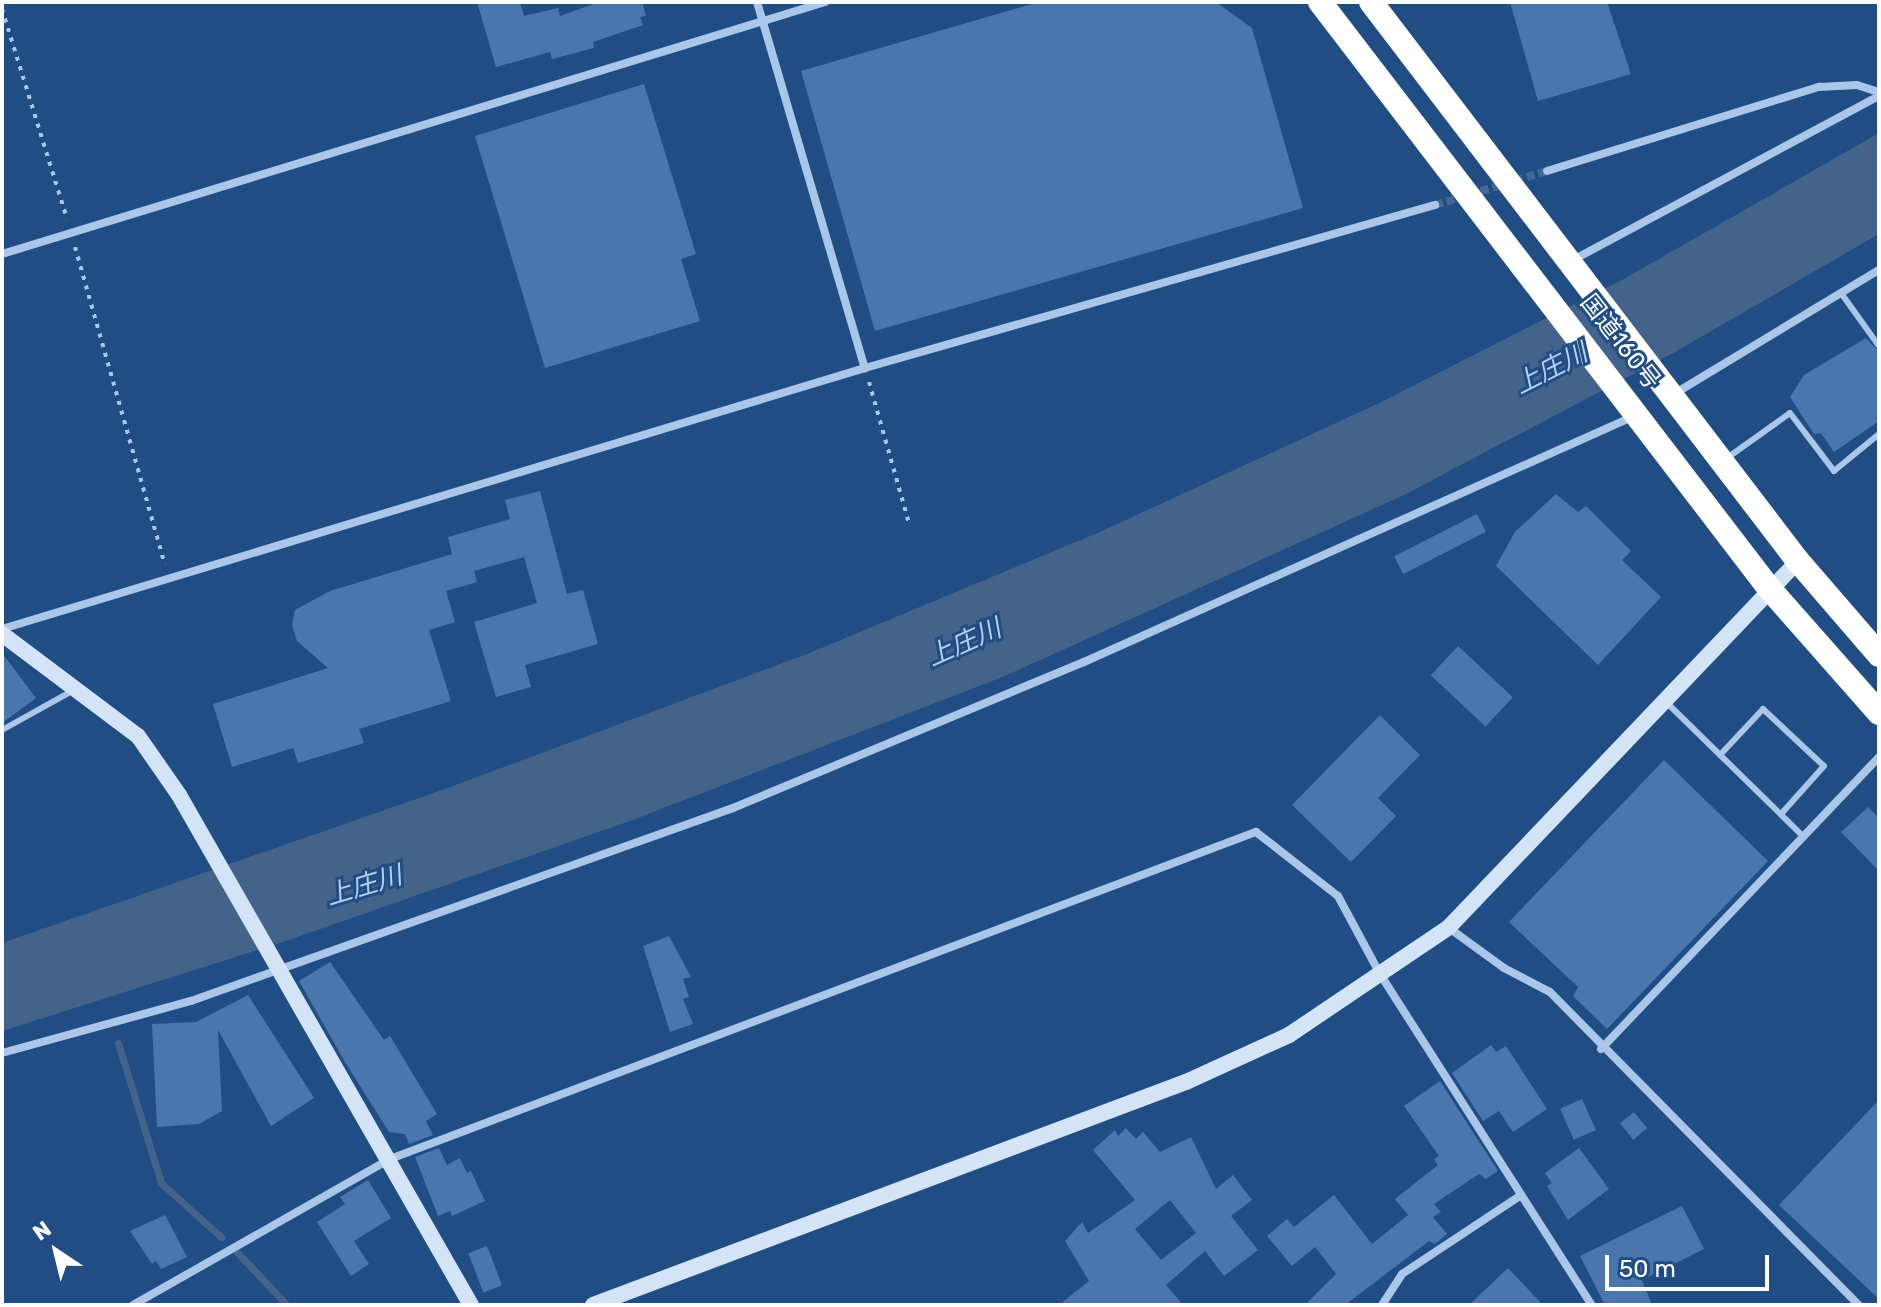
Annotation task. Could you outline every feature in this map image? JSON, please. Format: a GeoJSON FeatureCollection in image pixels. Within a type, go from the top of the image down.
{"type":"FeatureCollection","features":[{"type":"Feature","properties":{"kind":"highway","name":"国道160号"},"geometry":{"type":"LineString","coordinates":[[1320,2],[1640,414],[1768,587],[1879,713]]}},
{"type":"Feature","properties":{"kind":"highway","name":"国道160号"},"geometry":{"type":"LineString","coordinates":[[1371,2],[1798,561],[1879,655]]}},
{"type":"Feature","properties":{"kind":"street"},"geometry":{"type":"LineString","coordinates":[[757,2],[865,368]]}},
{"type":"Feature","properties":{"kind":"street"},"geometry":{"type":"LineString","coordinates":[[2,254],[825,2]]}},
{"type":"Feature","properties":{"kind":"street"},"geometry":{"type":"LineString","coordinates":[[1547,171],[1819,87],[1857,85],[1879,94]]}},
{"type":"Feature","properties":{"kind":"street"},"geometry":{"type":"LineString","coordinates":[[1576,269],[1879,94]]}},
{"type":"Feature","properties":{"kind":"street"},"geometry":{"type":"LineString","coordinates":[[2,631],[865,368],[1435,205]]}},
{"type":"Feature","properties":{"kind":"street"},"geometry":{"type":"LineString","coordinates":[[1669,393],[1879,270]]}},
{"type":"Feature","properties":{"kind":"street"},"geometry":{"type":"LineString","coordinates":[[2,1053],[191,1001],[733,808],[1098,656],[1532,466],[1640,414]]}},
{"type":"Feature","properties":{"kind":"street"},"geometry":{"type":"LineString","coordinates":[[593,1305],[1186,1082],[1289,1035],[1449,927],[1768,587],[1798,561]]}},
{"type":"Feature","properties":{"kind":"street"},"geometry":{"type":"LineString","coordinates":[[2,631],[138,736],[206,844],[390,1159],[471,1305]]}},
{"type":"Feature","properties":{"kind":"street"},"geometry":{"type":"LineString","coordinates":[[1601,1049],[1879,757]]}},
{"type":"Feature","properties":{"kind":"street"},"geometry":{"type":"LineString","coordinates":[[133,1305],[390,1159],[1256,832],[1338,896],[1380,974],[1592,1305]]}},
{"type":"Feature","properties":{"kind":"street"},"geometry":{"type":"LineString","coordinates":[[1449,927],[1504,968],[1550,992],[1601,1049],[1859,1305]]}},
{"type":"Feature","properties":{"kind":"street"},"geometry":{"type":"LineString","coordinates":[[1382,1305],[1402,1274],[1520,1196]]}},
{"type":"Feature","properties":{"kind":"lane"},"geometry":{"type":"LineString","coordinates":[[1841,293],[1879,346]]}},
{"type":"Feature","properties":{"kind":"lane"},"geometry":{"type":"LineString","coordinates":[[1722,462],[1790,413],[1834,471],[1879,434]]}},
{"type":"Feature","properties":{"kind":"lane"},"geometry":{"type":"LineString","coordinates":[[2,730],[76,689]]}},
{"type":"Feature","properties":{"kind":"lane"},"geometry":{"type":"LineString","coordinates":[[1663,699],[1803,836]]}},
{"type":"Feature","properties":{"kind":"lane"},"geometry":{"type":"LineString","coordinates":[[1720,755],[1763,709],[1824,766],[1781,814]]}},
{"type":"Feature","properties":{"kind":"path"},"geometry":{"type":"LineString","coordinates":[[2,9],[71,234],[169,579]]}},
{"type":"Feature","properties":{"kind":"path"},"geometry":{"type":"LineString","coordinates":[[865,368],[909,523]]}},
{"type":"Feature","properties":{"kind":"water","name":"上庄川"},"geometry":{"type":"Polygon","coordinates":[[[1879,133],[1879,234],[1675,352],[1404,495],[1005,676],[630,821],[283,942],[2,1031],[2,943],[445,789],[807,654],[1102,531],[1377,404],[1622,280],[1879,133]]]}},
{"type":"Feature","properties":{"kind":"building"},"geometry":{"type":"Polygon","coordinates":[[[477,2],[520,2],[524,16],[558,8],[560,16],[599,2],[642,2],[646,16],[640,17],[643,25],[593,42],[594,48],[552,59],[550,52],[496,67],[477,2]]]}},
{"type":"Feature","properties":{"kind":"building"},"geometry":{"type":"Polygon","coordinates":[[[1039,2],[1216,2],[1252,28],[1303,208],[875,331],[801,71],[1039,2]]]}},
{"type":"Feature","properties":{"kind":"building"},"geometry":{"type":"Polygon","coordinates":[[[1510,2],[1607,2],[1631,74],[1538,101],[1510,2]]]}},
{"type":"Feature","properties":{"kind":"building"},"geometry":{"type":"Polygon","coordinates":[[[644,84],[696,254],[681,259],[700,321],[545,368],[475,136],[644,84]]]}},
{"type":"Feature","properties":{"kind":"building"},"geometry":{"type":"Polygon","coordinates":[[[1866,338],[1879,352],[1879,421],[1834,452],[1821,433],[1814,434],[1790,397],[1804,375],[1866,338]]]}},
{"type":"Feature","properties":{"kind":"building"},"geometry":{"type":"Polygon","coordinates":[[[540,491],[567,594],[583,590],[598,644],[525,665],[531,687],[496,697],[474,622],[537,603],[524,557],[474,571],[477,582],[446,591],[455,622],[429,630],[451,701],[359,729],[364,743],[298,763],[293,748],[232,767],[213,704],[328,668],[297,641],[292,625],[295,610],[330,591],[452,554],[448,537],[510,519],[505,500],[540,491]]]}},
{"type":"Feature","properties":{"kind":"building"},"geometry":{"type":"Polygon","coordinates":[[[1556,494],[1578,512],[1586,506],[1631,551],[1622,560],[1661,597],[1598,665],[1496,566],[1515,532],[1556,494]]]}},
{"type":"Feature","properties":{"kind":"building"},"geometry":{"type":"Polygon","coordinates":[[[1477,514],[1486,532],[1403,574],[1394,556],[1477,514]]]}},
{"type":"Feature","properties":{"kind":"building"},"geometry":{"type":"Polygon","coordinates":[[[1458,646],[1513,697],[1486,726],[1431,675],[1458,646]]]}},
{"type":"Feature","properties":{"kind":"building"},"geometry":{"type":"Polygon","coordinates":[[[2,653],[36,698],[2,723],[2,653]]]}},
{"type":"Feature","properties":{"kind":"building"},"geometry":{"type":"Polygon","coordinates":[[[1380,715],[1420,755],[1378,798],[1396,816],[1351,862],[1292,805],[1380,715]]]}},
{"type":"Feature","properties":{"kind":"building"},"geometry":{"type":"Polygon","coordinates":[[[1664,760],[1768,861],[1607,1029],[1573,996],[1578,987],[1509,922],[1664,760]]]}},
{"type":"Feature","properties":{"kind":"building"},"geometry":{"type":"Polygon","coordinates":[[[1868,807],[1879,818],[1879,871],[1841,832],[1868,807]]]}},
{"type":"Feature","properties":{"kind":"building"},"geometry":{"type":"Polygon","coordinates":[[[669,936],[691,977],[683,979],[689,997],[683,999],[693,1024],[670,1032],[643,946],[669,936]]]}},
{"type":"Feature","properties":{"kind":"building"},"geometry":{"type":"Polygon","coordinates":[[[330,962],[384,1040],[390,1036],[437,1114],[426,1121],[433,1135],[409,1144],[405,1134],[389,1132],[345,1062],[299,981],[330,962]]]}},
{"type":"Feature","properties":{"kind":"building"},"geometry":{"type":"Polygon","coordinates":[[[248,995],[314,1098],[271,1126],[218,1030],[222,1111],[199,1124],[157,1127],[152,1024],[196,1022],[248,995]]]}},
{"type":"Feature","properties":{"kind":"building"},"geometry":{"type":"Polygon","coordinates":[[[1491,1045],[1496,1052],[1506,1046],[1547,1109],[1513,1132],[1499,1111],[1483,1121],[1452,1073],[1491,1045]]]}},
{"type":"Feature","properties":{"kind":"building"},"geometry":{"type":"Polygon","coordinates":[[[1440,1081],[1498,1171],[1486,1179],[1479,1174],[1434,1204],[1441,1212],[1433,1217],[1447,1234],[1435,1244],[1429,1241],[1345,1305],[1305,1305],[1336,1274],[1315,1247],[1292,1266],[1267,1236],[1287,1219],[1294,1227],[1334,1195],[1372,1244],[1408,1215],[1395,1199],[1438,1165],[1434,1159],[1439,1156],[1404,1106],[1440,1081]]]}},
{"type":"Feature","properties":{"kind":"building"},"geometry":{"type":"Polygon","coordinates":[[[1582,1099],[1596,1130],[1574,1140],[1560,1109],[1582,1099]]]}},
{"type":"Feature","properties":{"kind":"building"},"geometry":{"type":"Polygon","coordinates":[[[1879,1100],[1879,1299],[1779,1205],[1879,1100]]]}},
{"type":"Feature","properties":{"kind":"building"},"geometry":{"type":"Polygon","coordinates":[[[1634,1112],[1647,1128],[1633,1140],[1620,1123],[1634,1112]]]}},
{"type":"Feature","properties":{"kind":"building"},"geometry":{"type":"Polygon","coordinates":[[[1126,1128],[1136,1139],[1143,1132],[1160,1152],[1191,1137],[1216,1189],[1233,1175],[1252,1200],[1231,1216],[1258,1250],[1224,1276],[1205,1251],[1166,1285],[1183,1305],[1059,1305],[1089,1281],[1065,1241],[1082,1222],[1088,1233],[1135,1200],[1093,1150],[1115,1130],[1118,1136],[1126,1128]],[[1170,1200],[1135,1229],[1161,1260],[1196,1233],[1170,1200]]]}},
{"type":"Feature","properties":{"kind":"building"},"geometry":{"type":"Polygon","coordinates":[[[439,1148],[447,1165],[460,1158],[467,1173],[471,1171],[485,1201],[452,1216],[450,1211],[438,1216],[415,1157],[439,1148]]]}},
{"type":"Feature","properties":{"kind":"building"},"geometry":{"type":"Polygon","coordinates":[[[1579,1148],[1609,1189],[1568,1220],[1547,1186],[1552,1183],[1545,1173],[1579,1148]]]}},
{"type":"Feature","properties":{"kind":"building"},"geometry":{"type":"Polygon","coordinates":[[[368,1180],[391,1218],[354,1241],[369,1264],[351,1276],[317,1222],[345,1204],[340,1197],[368,1180]]]}},
{"type":"Feature","properties":{"kind":"building"},"geometry":{"type":"Polygon","coordinates":[[[1682,1206],[1704,1249],[1642,1280],[1652,1305],[1605,1305],[1580,1256],[1682,1206]]]}},
{"type":"Feature","properties":{"kind":"building"},"geometry":{"type":"Polygon","coordinates":[[[165,1215],[187,1257],[161,1269],[156,1261],[152,1264],[130,1231],[165,1215]]]}},
{"type":"Feature","properties":{"kind":"building"},"geometry":{"type":"Polygon","coordinates":[[[487,1246],[502,1285],[483,1292],[468,1253],[487,1246]]]}},
{"type":"Feature","properties":{"kind":"building"},"geometry":{"type":"Polygon","coordinates":[[[1508,1268],[1543,1305],[1469,1305],[1508,1268]]]}},
{"type":"Feature","properties":{"kind":"waterway"},"geometry":{"type":"LineString","coordinates":[[118,1043],[161,1183],[221,1237]]}},
{"type":"Feature","properties":{"kind":"waterway"},"geometry":{"type":"LineString","coordinates":[[235,1250],[287,1305]]}},
{"type":"Feature","properties":{"kind":"tunnel"},"geometry":{"type":"LineString","coordinates":[[1435,205],[1547,171]]}}]}
